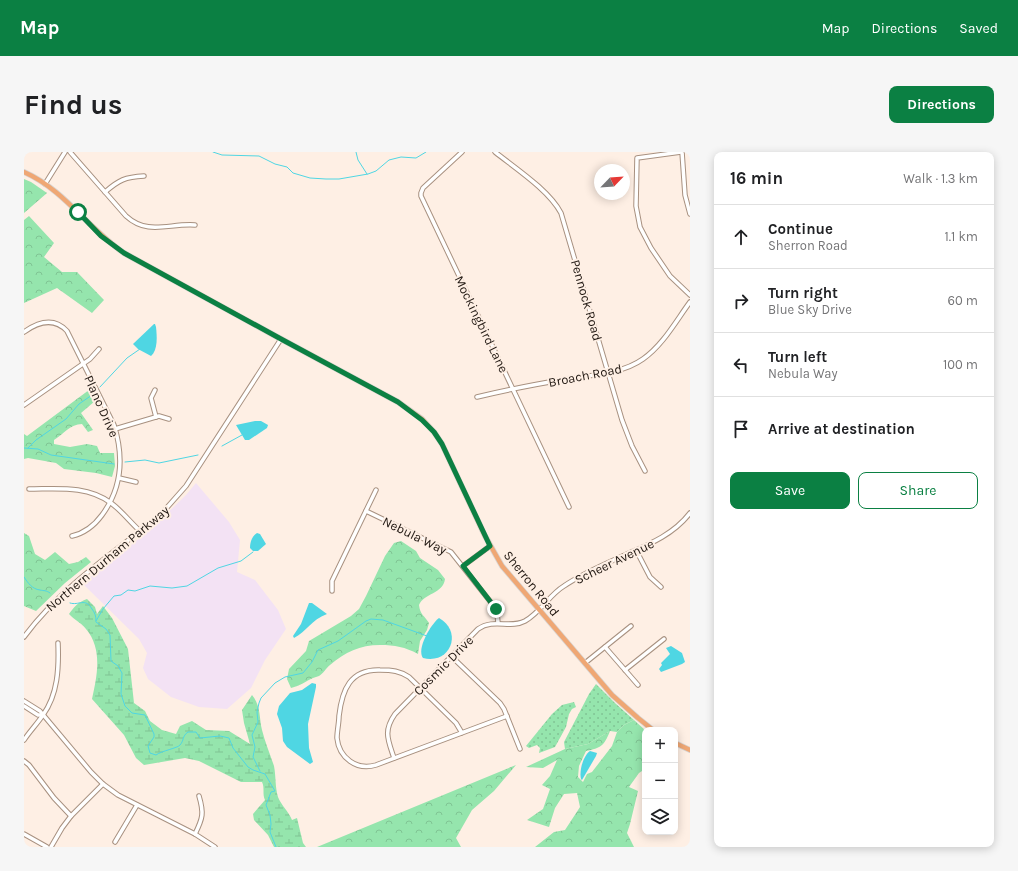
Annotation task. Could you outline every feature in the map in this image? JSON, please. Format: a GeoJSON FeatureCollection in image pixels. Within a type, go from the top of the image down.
{"type":"FeatureCollection","features":[{"type":"Feature","properties":{"kind":"main road","name":"Sherron Road"},"geometry":{"type":"LineString","coordinates":[[24,172],[60,195],[101,236],[120,250],[398,402],[416,414],[438,438],[446,451],[490,546],[502,566],[620,703],[649,727]]}},
{"type":"Feature","properties":{"kind":"main road"},"geometry":{"type":"LineString","coordinates":[[678,744],[690,750]]}},
{"type":"Feature","properties":{"kind":"street"},"geometry":{"type":"LineString","coordinates":[[45,184],[65,152]]}},
{"type":"Feature","properties":{"kind":"street"},"geometry":{"type":"LineString","coordinates":[[70,152],[126,216],[136,223],[147,227],[162,228],[185,224],[195,225]]}},
{"type":"Feature","properties":{"kind":"street","name":"Mockingbird Lane"},"geometry":{"type":"LineString","coordinates":[[462,152],[423,188],[421,196],[569,507]]}},
{"type":"Feature","properties":{"kind":"street","name":"Pennock Road"},"geometry":{"type":"LineString","coordinates":[[495,152],[546,194],[561,213],[625,429],[645,471]]}},
{"type":"Feature","properties":{"kind":"street"},"geometry":{"type":"LineString","coordinates":[[690,214],[682,152],[636,158],[636,206],[637,218],[640,227],[651,248],[670,276],[690,295]]}},
{"type":"Feature","properties":{"kind":"street"},"geometry":{"type":"LineString","coordinates":[[105,192],[124,178],[129,176],[144,176]]}},
{"type":"Feature","properties":{"kind":"street","name":"Broach Road"},"geometry":{"type":"LineString","coordinates":[[476,397],[512,388],[608,372],[633,364],[651,353],[690,302]]}},
{"type":"Feature","properties":{"kind":"street","name":"Plano Drive"},"geometry":{"type":"LineString","coordinates":[[24,332],[43,322],[50,322],[58,324],[69,334],[118,438],[120,456],[119,478],[111,503],[100,518],[87,530],[81,534],[72,536]]}},
{"type":"Feature","properties":{"kind":"street","name":"Northern Durham Parkway"},"geometry":{"type":"LineString","coordinates":[[24,636],[40,616],[60,596],[163,512],[186,486],[281,339]]}},
{"type":"Feature","properties":{"kind":"street"},"geometry":{"type":"LineString","coordinates":[[24,405],[94,356],[99,349]]}},
{"type":"Feature","properties":{"kind":"street"},"geometry":{"type":"LineString","coordinates":[[155,390],[151,398],[156,417]]}},
{"type":"Feature","properties":{"kind":"street"},"geometry":{"type":"LineString","coordinates":[[115,429],[159,416],[169,419]]}},
{"type":"Feature","properties":{"kind":"street"},"geometry":{"type":"LineString","coordinates":[[119,478],[136,482]]}},
{"type":"Feature","properties":{"kind":"street"},"geometry":{"type":"LineString","coordinates":[[29,488],[81,490],[96,494],[111,503],[140,531]]}},
{"type":"Feature","properties":{"kind":"street"},"geometry":{"type":"LineString","coordinates":[[332,591],[332,581],[376,490]]}},
{"type":"Feature","properties":{"kind":"street","name":"Nebula Way"},"geometry":{"type":"LineString","coordinates":[[366,511],[454,554],[493,605],[497,613],[498,623]]}},
{"type":"Feature","properties":{"kind":"street","name":"Scheer Avenue"},"geometry":{"type":"LineString","coordinates":[[539,610],[559,589],[590,571],[673,531],[690,513]]}},
{"type":"Feature","properties":{"kind":"street"},"geometry":{"type":"LineString","coordinates":[[463,566],[490,546]]}},
{"type":"Feature","properties":{"kind":"street"},"geometry":{"type":"LineString","coordinates":[[636,550],[650,577],[661,587]]}},
{"type":"Feature","properties":{"kind":"street","name":"Cosmic Drive"},"geometry":{"type":"LineString","coordinates":[[394,758],[388,740],[388,726],[395,714],[451,656],[484,625],[498,623],[513,624],[522,622],[530,618],[539,610]]}},
{"type":"Feature","properties":{"kind":"street"},"geometry":{"type":"LineString","coordinates":[[585,663],[631,626]]}},
{"type":"Feature","properties":{"kind":"street"},"geometry":{"type":"LineString","coordinates":[[625,670],[664,639]]}},
{"type":"Feature","properties":{"kind":"street"},"geometry":{"type":"LineString","coordinates":[[24,740],[43,715],[51,699],[58,677],[58,643]]}},
{"type":"Feature","properties":{"kind":"street"},"geometry":{"type":"LineString","coordinates":[[605,647],[638,686]]}},
{"type":"Feature","properties":{"kind":"street"},"geometry":{"type":"LineString","coordinates":[[451,656],[500,703],[507,716],[520,749]]}},
{"type":"Feature","properties":{"kind":"street"},"geometry":{"type":"LineString","coordinates":[[462,733],[456,723],[410,677],[401,672],[394,670],[368,670],[362,672],[354,677],[345,689],[342,697],[337,738],[340,751],[347,759],[355,764],[370,767],[462,733],[507,716]]}},
{"type":"Feature","properties":{"kind":"street"},"geometry":{"type":"LineString","coordinates":[[24,701],[36,707],[50,721],[90,772],[103,784],[118,795],[195,834],[215,847]]}},
{"type":"Feature","properties":{"kind":"street"},"geometry":{"type":"LineString","coordinates":[[24,706],[34,713],[43,715]]}},
{"type":"Feature","properties":{"kind":"street"},"geometry":{"type":"LineString","coordinates":[[24,762],[71,816]]}},
{"type":"Feature","properties":{"kind":"street"},"geometry":{"type":"LineString","coordinates":[[50,847],[71,816],[103,784]]}},
{"type":"Feature","properties":{"kind":"street"},"geometry":{"type":"LineString","coordinates":[[195,834],[203,816],[203,809],[199,796]]}},
{"type":"Feature","properties":{"kind":"street"},"geometry":{"type":"LineString","coordinates":[[115,842],[137,805]]}},
{"type":"Feature","properties":{"kind":"street"},"geometry":{"type":"LineString","coordinates":[[24,834],[47,847]]}},
{"type":"Feature","properties":{"kind":"shaded area"},"geometry":{"type":"Polygon","coordinates":[[[196,483],[229,522],[240,540],[237,572],[255,580],[278,610],[286,629],[265,660],[251,688],[227,709],[199,707],[171,697],[148,679],[143,668],[147,653],[139,639],[82,583],[152,528],[186,495],[196,483]]]}},
{"type":"Feature","properties":{"kind":"green space"},"geometry":{"type":"Polygon","coordinates":[[[24,179],[47,193],[24,213],[24,179]]]}},
{"type":"Feature","properties":{"kind":"green space"},"geometry":{"type":"Polygon","coordinates":[[[29,216],[54,243],[44,257],[62,272],[77,272],[104,300],[92,313],[57,288],[24,303],[24,220],[29,216]]]}},
{"type":"Feature","properties":{"kind":"green space"},"geometry":{"type":"Polygon","coordinates":[[[89,390],[95,401],[81,413],[93,430],[88,432],[82,424],[78,424],[54,440],[54,444],[70,447],[87,444],[97,446],[100,453],[114,453],[115,466],[112,477],[96,473],[64,469],[56,463],[28,458],[24,459],[24,434],[27,436],[89,390]]]}},
{"type":"Feature","properties":{"kind":"green space"},"geometry":{"type":"Polygon","coordinates":[[[24,533],[29,536],[35,554],[45,560],[55,552],[69,564],[78,562],[86,557],[91,562],[65,583],[36,611],[24,606],[24,533]]]}},
{"type":"Feature","properties":{"kind":"green space"},"geometry":{"type":"Polygon","coordinates":[[[401,541],[416,551],[420,558],[438,570],[445,579],[441,588],[421,601],[419,605],[422,613],[429,623],[427,630],[420,641],[418,654],[404,648],[390,645],[366,646],[341,656],[319,676],[291,688],[287,679],[289,669],[306,651],[309,641],[351,616],[359,609],[385,556],[394,543],[401,541]]]}},
{"type":"Feature","properties":{"kind":"green space"},"geometry":{"type":"Polygon","coordinates":[[[87,599],[95,607],[97,614],[103,606],[112,618],[128,649],[134,703],[145,711],[150,721],[162,730],[176,734],[180,726],[192,721],[206,730],[229,731],[250,744],[242,710],[252,695],[257,703],[262,730],[274,766],[278,797],[292,820],[297,818],[303,843],[306,847],[274,847],[268,835],[254,820],[253,814],[265,800],[262,782],[241,782],[199,761],[185,758],[144,765],[136,758],[124,735],[92,699],[97,672],[97,654],[95,645],[84,627],[69,614],[76,605],[87,599]]]}},
{"type":"Feature","properties":{"kind":"green space"},"geometry":{"type":"Polygon","coordinates":[[[596,684],[634,720],[624,725],[617,732],[610,731],[588,744],[565,749],[564,742],[589,694],[596,684]]]}},
{"type":"Feature","properties":{"kind":"green space"},"geometry":{"type":"Polygon","coordinates":[[[574,702],[576,707],[572,709],[569,714],[566,727],[555,747],[539,753],[540,748],[537,745],[529,748],[526,746],[552,714],[562,705],[574,702]]]}},
{"type":"Feature","properties":{"kind":"green space"},"geometry":{"type":"Polygon","coordinates":[[[634,720],[642,727],[642,771],[629,787],[638,791],[627,833],[634,847],[535,847],[554,832],[565,830],[580,807],[577,793],[564,794],[555,808],[549,827],[527,820],[543,809],[550,789],[542,785],[550,776],[557,760],[543,768],[526,767],[565,749],[588,744],[610,731],[606,740],[601,746],[586,751],[579,766],[578,777],[583,782],[587,774],[592,772],[612,746],[617,732],[624,725],[634,720]]]}},
{"type":"Feature","properties":{"kind":"green space"},"geometry":{"type":"Polygon","coordinates":[[[516,765],[494,791],[472,810],[456,838],[461,847],[317,847],[516,765]]]}},
{"type":"Feature","properties":{"kind":"water"},"geometry":{"type":"Polygon","coordinates":[[[154,324],[157,334],[155,350],[151,356],[138,349],[133,344],[154,324]]]}},
{"type":"Feature","properties":{"kind":"water"},"geometry":{"type":"Polygon","coordinates":[[[261,421],[268,425],[267,428],[249,440],[245,440],[236,425],[261,421]]]}},
{"type":"Feature","properties":{"kind":"water"},"geometry":{"type":"Polygon","coordinates":[[[257,533],[260,534],[266,544],[258,551],[253,551],[250,548],[250,544],[253,537],[257,533]]]}},
{"type":"Feature","properties":{"kind":"water"},"geometry":{"type":"Polygon","coordinates":[[[309,603],[312,603],[327,614],[317,619],[294,638],[293,636],[301,624],[309,603]]]}},
{"type":"Feature","properties":{"kind":"water"},"geometry":{"type":"Polygon","coordinates":[[[439,618],[451,631],[452,638],[450,646],[447,652],[441,657],[433,659],[423,658],[421,649],[425,637],[439,618]]]}},
{"type":"Feature","properties":{"kind":"water"},"geometry":{"type":"Polygon","coordinates":[[[671,646],[682,653],[685,662],[661,672],[659,669],[662,665],[661,663],[670,654],[666,648],[671,646]]]}},
{"type":"Feature","properties":{"kind":"water"},"geometry":{"type":"Polygon","coordinates":[[[312,683],[316,684],[316,687],[308,724],[309,748],[313,762],[310,764],[287,747],[283,741],[282,728],[277,714],[279,706],[290,693],[302,690],[312,683]]]}},
{"type":"Feature","properties":{"kind":"water"},"geometry":{"type":"Polygon","coordinates":[[[590,751],[597,753],[582,780],[582,764],[585,756],[590,751]]]}},
{"type":"Feature","properties":{"kind":"waterway"},"geometry":{"type":"LineString","coordinates":[[213,152],[222,155],[259,156],[275,164],[287,167],[293,173],[310,178],[326,179],[339,179],[368,174],[376,171],[389,160],[401,157],[416,158],[426,152]]}},
{"type":"Feature","properties":{"kind":"waterway"},"geometry":{"type":"LineString","coordinates":[[356,152],[358,160],[367,174]]}},
{"type":"Feature","properties":{"kind":"waterway"},"geometry":{"type":"LineString","coordinates":[[100,387],[127,358],[140,349]]}},
{"type":"Feature","properties":{"kind":"waterway"},"geometry":{"type":"LineString","coordinates":[[28,448],[36,440],[66,419],[79,404],[92,395]]}},
{"type":"Feature","properties":{"kind":"waterway"},"geometry":{"type":"LineString","coordinates":[[222,446],[242,435]]}},
{"type":"Feature","properties":{"kind":"waterway"},"geometry":{"type":"LineString","coordinates":[[24,448],[38,449],[51,455],[114,464]]}},
{"type":"Feature","properties":{"kind":"waterway"},"geometry":{"type":"LineString","coordinates":[[125,462],[145,460],[159,463],[198,455]]}},
{"type":"Feature","properties":{"kind":"waterway"},"geometry":{"type":"LineString","coordinates":[[96,621],[103,609],[114,596],[121,595],[128,590],[135,591],[150,586],[172,588],[187,586],[218,568],[241,561],[253,552]]}},
{"type":"Feature","properties":{"kind":"waterway"},"geometry":{"type":"LineString","coordinates":[[24,577],[32,587],[50,593]]}},
{"type":"Feature","properties":{"kind":"waterway"},"geometry":{"type":"LineString","coordinates":[[70,603],[87,603],[94,612],[96,621]]}},
{"type":"Feature","properties":{"kind":"waterway"},"geometry":{"type":"LineString","coordinates":[[260,771],[253,757],[255,747],[252,735],[258,722],[257,712],[261,698],[275,683],[285,677],[303,673],[312,662],[318,650],[338,641],[371,619],[383,620],[427,636]]}},
{"type":"Feature","properties":{"kind":"waterway"},"geometry":{"type":"LineString","coordinates":[[96,622],[106,629],[110,635],[111,661],[118,666],[122,673],[121,694],[125,706],[132,713],[145,715],[154,734],[154,737],[148,746],[150,753],[156,755],[179,746],[188,732],[196,732],[200,738],[220,736],[229,738],[233,748],[248,767],[265,774],[275,791],[271,792],[266,805],[270,815],[270,832],[276,847]]}},
{"type":"Feature","properties":{"kind":"route"},"geometry":{"type":"LineString","coordinates":[[78,212],[101,236],[124,253],[398,402],[422,420],[434,432],[442,444],[490,546],[463,566],[496,609]]}}]}
